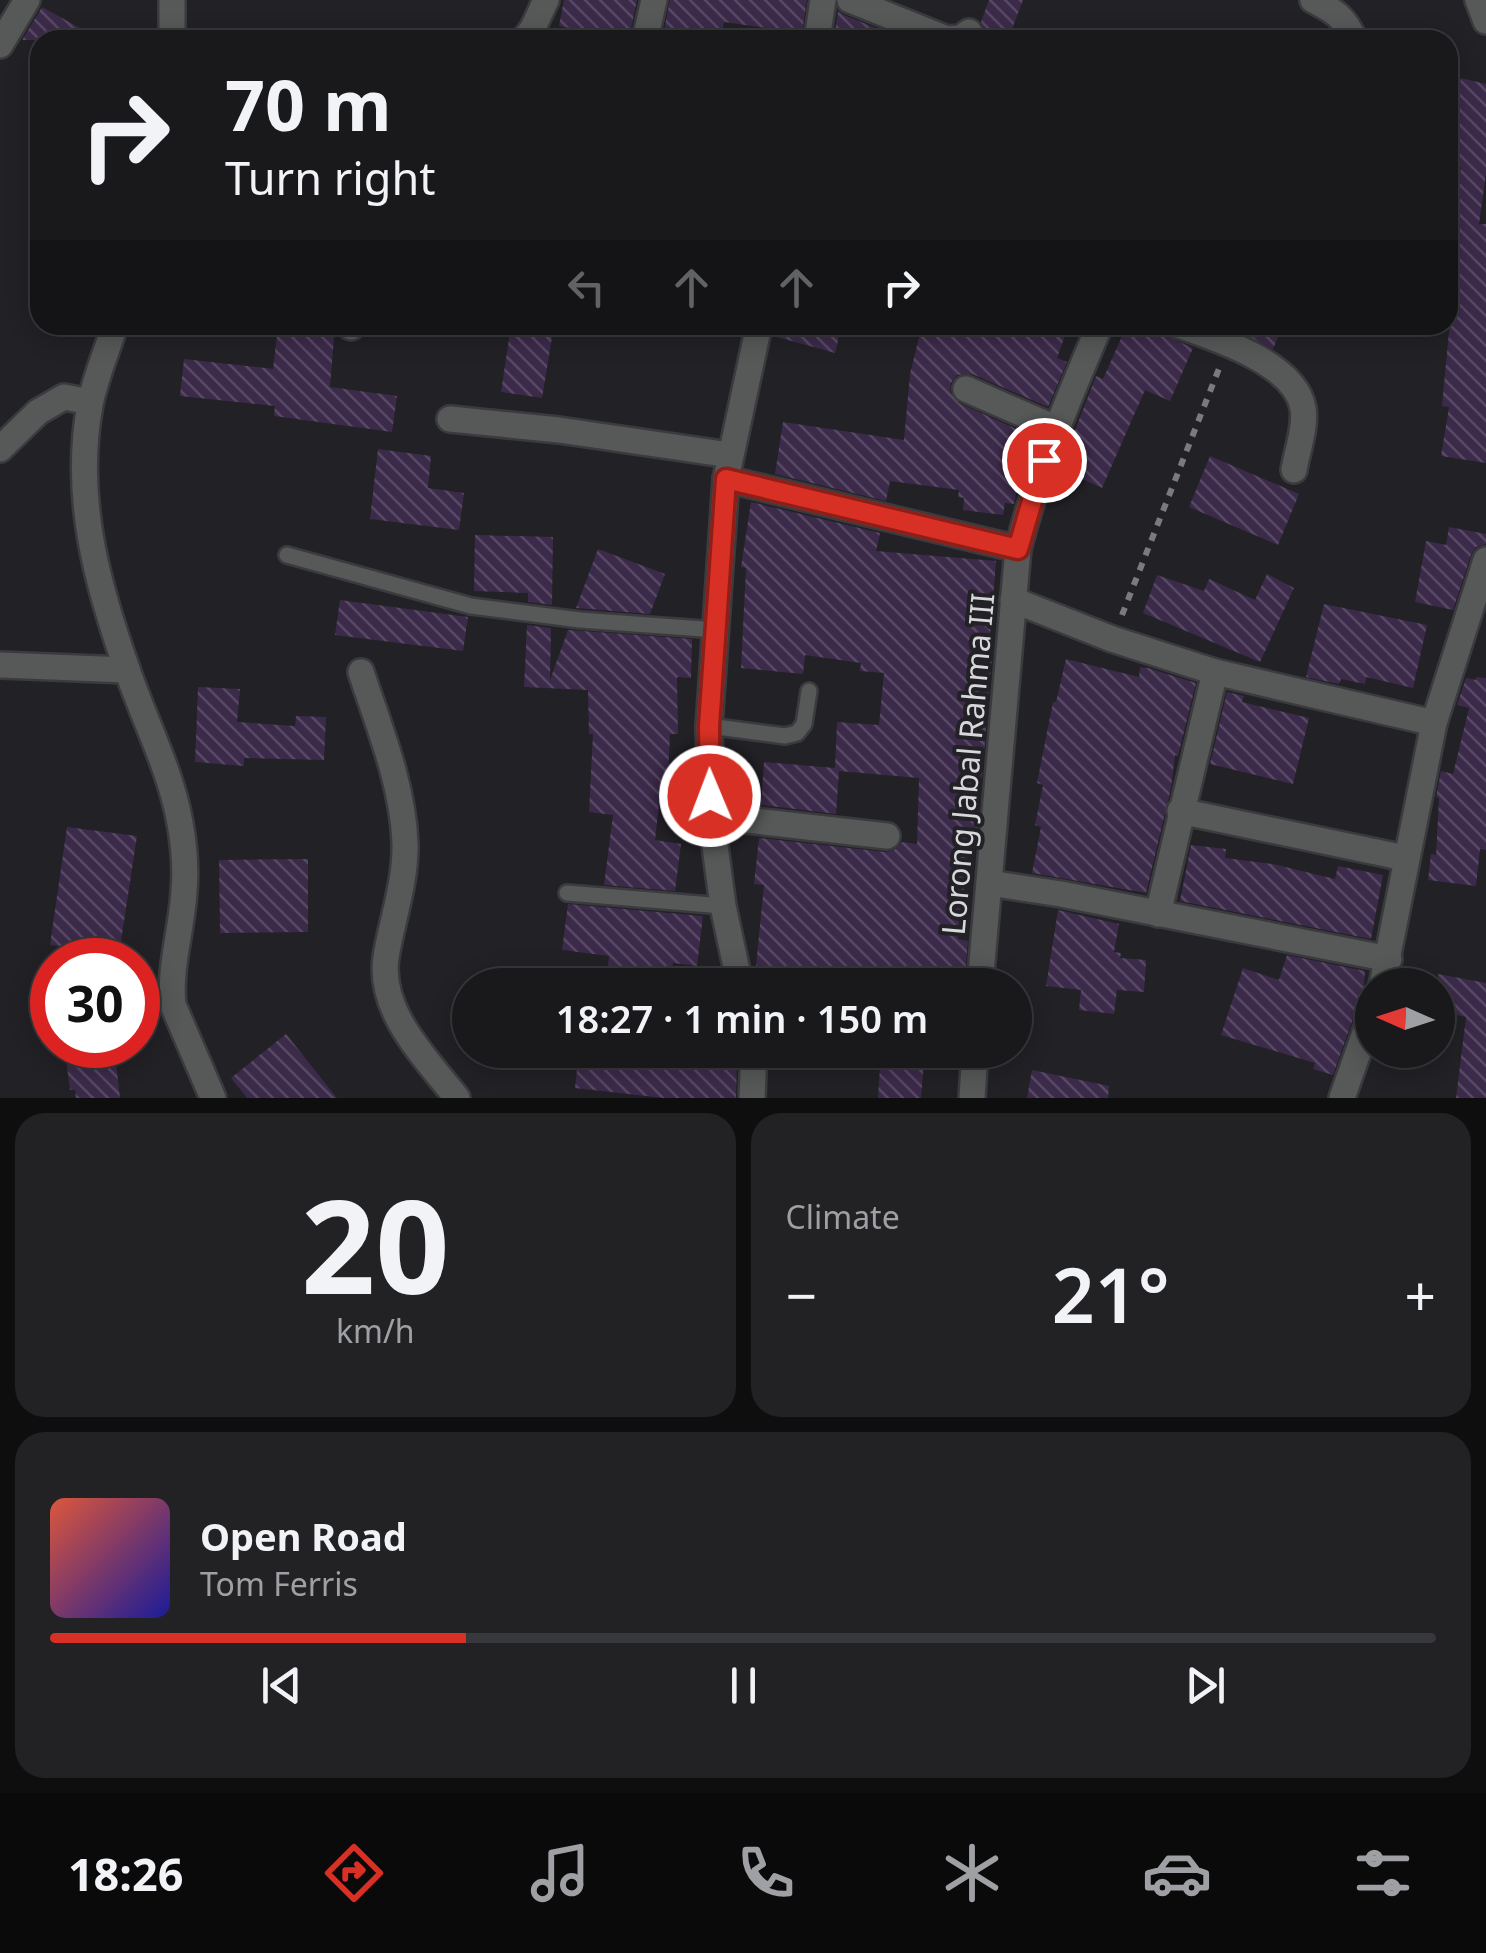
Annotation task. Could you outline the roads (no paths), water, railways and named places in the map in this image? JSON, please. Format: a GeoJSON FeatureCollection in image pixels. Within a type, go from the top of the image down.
{"type":"FeatureCollection","features":[{"type":"Feature","properties":{"kind":"street"},"geometry":{"type":"LineString","coordinates":[[0,44],[26,0]]}},
{"type":"Feature","properties":{"kind":"street"},"geometry":{"type":"LineString","coordinates":[[172,0],[172,30]]}},
{"type":"Feature","properties":{"kind":"street"},"geometry":{"type":"LineString","coordinates":[[532,30],[546,0]]}},
{"type":"Feature","properties":{"kind":"street"},"geometry":{"type":"LineString","coordinates":[[647,30],[654,0]]}},
{"type":"Feature","properties":{"kind":"street"},"geometry":{"type":"LineString","coordinates":[[818,30],[823,0]]}},
{"type":"Feature","properties":{"kind":"street"},"geometry":{"type":"LineString","coordinates":[[850,0],[925,30]]}},
{"type":"Feature","properties":{"kind":"street"},"geometry":{"type":"LineString","coordinates":[[1313,0],[1340,14],[1349,30]]}},
{"type":"Feature","properties":{"kind":"street"},"geometry":{"type":"LineString","coordinates":[[1478,0],[1486,21]]}},
{"type":"Feature","properties":{"kind":"street"},"geometry":{"type":"LineString","coordinates":[[112,335],[90,402],[83,450],[88,527],[95,569],[180,820],[184,891],[171,988],[178,1020],[213,1098]]}},
{"type":"Feature","properties":{"kind":"street"},"geometry":{"type":"LineString","coordinates":[[736,968],[711,816],[709,726],[728,467],[756,335]]}},
{"type":"Feature","properties":{"kind":"street","name":"Lorong Jabal Rahma III"},"geometry":{"type":"LineString","coordinates":[[982,968],[1018,549],[1055,428],[1096,335]]}},
{"type":"Feature","properties":{"kind":"street"},"geometry":{"type":"LineString","coordinates":[[1233,335],[1292,385],[1300,398],[1304,418],[1294,470]]}},
{"type":"Feature","properties":{"kind":"street"},"geometry":{"type":"LineString","coordinates":[[966,389],[1055,428]]}},
{"type":"Feature","properties":{"kind":"street"},"geometry":{"type":"LineString","coordinates":[[0,449],[38,412],[64,397],[90,402]]}},
{"type":"Feature","properties":{"kind":"street"},"geometry":{"type":"LineString","coordinates":[[450,419],[559,430],[728,467],[1018,549]]}},
{"type":"Feature","properties":{"kind":"street"},"geometry":{"type":"LineString","coordinates":[[1387,968],[1434,723],[1486,560]]}},
{"type":"Feature","properties":{"kind":"street"},"geometry":{"type":"LineString","coordinates":[[1014,600],[1112,639],[1215,672],[1434,723]]}},
{"type":"Feature","properties":{"kind":"street"},"geometry":{"type":"LineString","coordinates":[[1,672],[127,670]]}},
{"type":"Feature","properties":{"kind":"street"},"geometry":{"type":"LineString","coordinates":[[361,672],[384,740],[404,824],[404,859],[386,960],[388,992],[405,1030],[456,1098]]}},
{"type":"Feature","properties":{"kind":"street"},"geometry":{"type":"LineString","coordinates":[[1158,914],[1215,672]]}},
{"type":"Feature","properties":{"kind":"street"},"geometry":{"type":"LineString","coordinates":[[1180,812],[1405,858]]}},
{"type":"Feature","properties":{"kind":"street"},"geometry":{"type":"LineString","coordinates":[[711,816],[887,836]]}},
{"type":"Feature","properties":{"kind":"street"},"geometry":{"type":"LineString","coordinates":[[989,883],[1389,959]]}},
{"type":"Feature","properties":{"kind":"street"},"geometry":{"type":"LineString","coordinates":[[1342,1098],[1355,1061]]}},
{"type":"Feature","properties":{"kind":"street"},"geometry":{"type":"LineString","coordinates":[[752,1098],[753,1068]]}},
{"type":"Feature","properties":{"kind":"street"},"geometry":{"type":"LineString","coordinates":[[972,1098],[974,1068]]}},
{"type":"Feature","properties":{"kind":"lane"},"geometry":{"type":"LineString","coordinates":[[286,555],[471,606],[580,620],[717,630]]}},
{"type":"Feature","properties":{"kind":"lane"},"geometry":{"type":"LineString","coordinates":[[709,726],[785,736],[797,733],[804,724],[808,691]]}},
{"type":"Feature","properties":{"kind":"lane"},"geometry":{"type":"LineString","coordinates":[[567,893],[723,906]]}}]}
